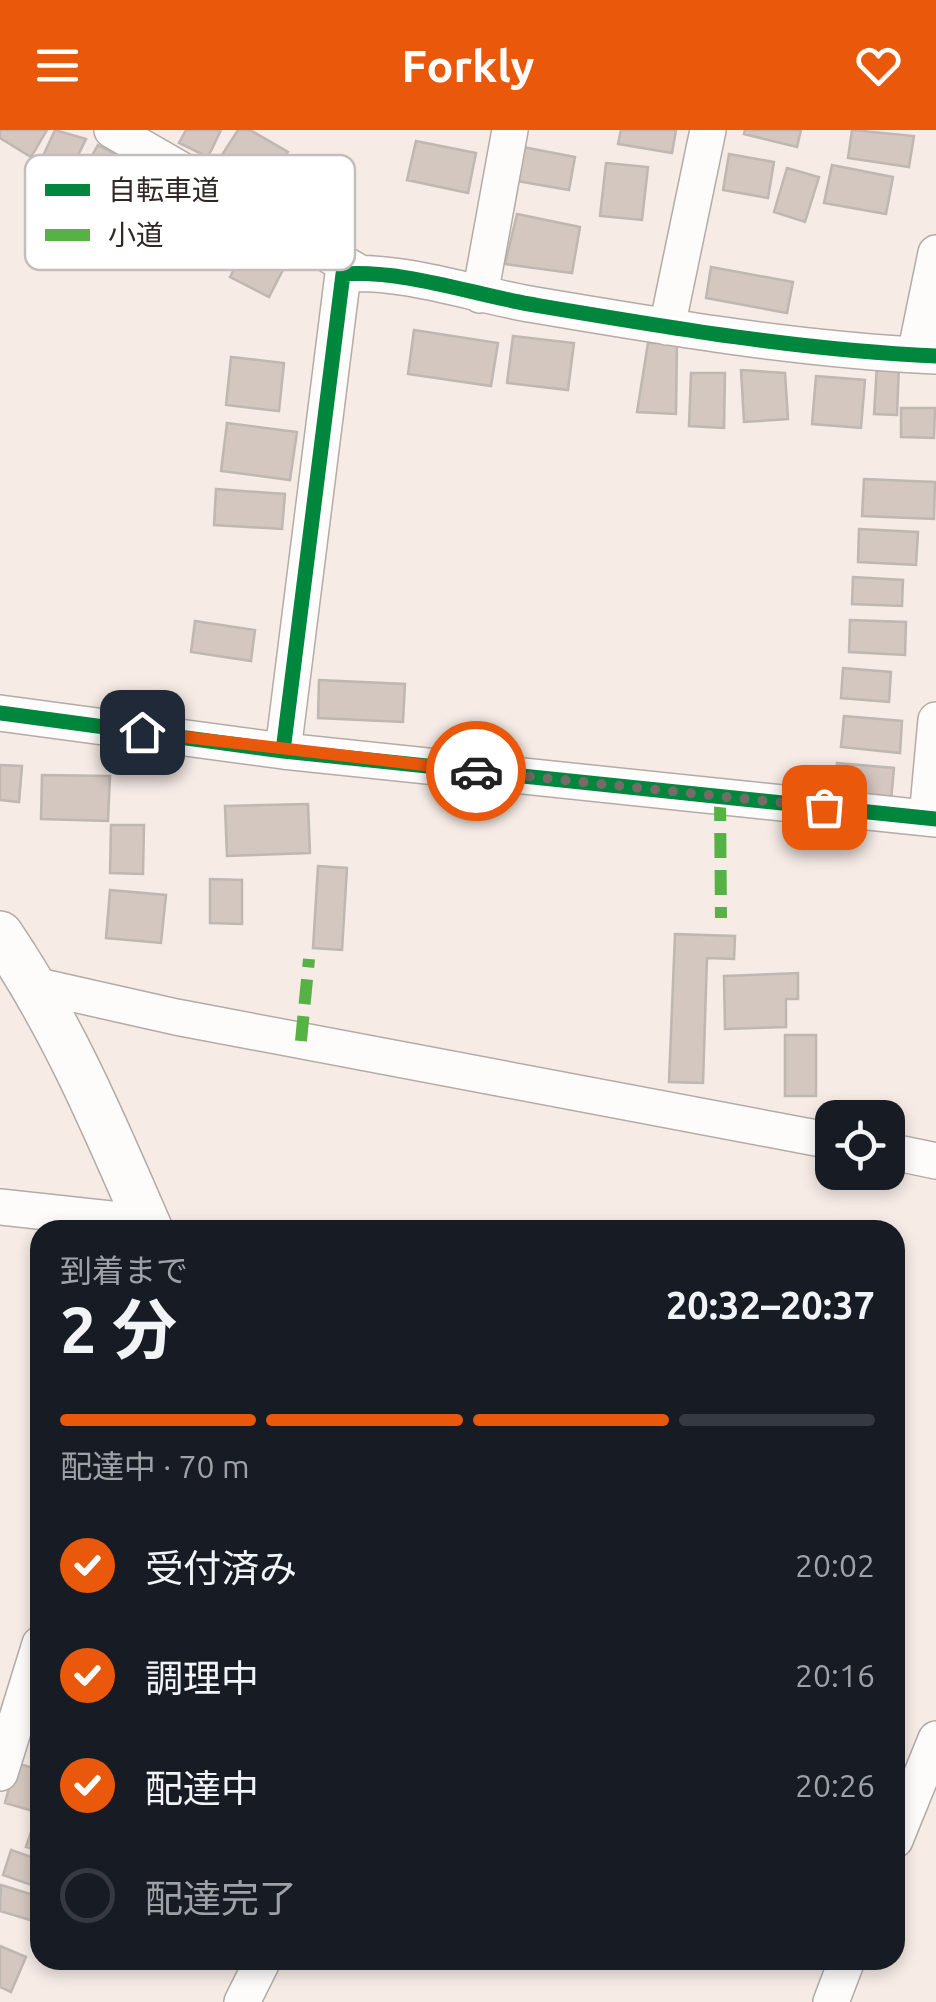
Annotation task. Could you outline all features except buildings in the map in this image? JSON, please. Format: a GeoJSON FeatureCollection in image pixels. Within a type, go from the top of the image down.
{"type":"FeatureCollection","features":[{"type":"Feature","properties":{"kind":"street"},"geometry":{"type":"LineString","coordinates":[[112,130],[155,155]]}},
{"type":"Feature","properties":{"kind":"street"},"geometry":{"type":"LineString","coordinates":[[480,296],[510,130]]}},
{"type":"Feature","properties":{"kind":"street"},"geometry":{"type":"LineString","coordinates":[[667,327],[708,130]]}},
{"type":"Feature","properties":{"kind":"street"},"geometry":{"type":"LineString","coordinates":[[283,751],[343,274],[380,272],[480,296],[746,340],[925,355],[936,253]]}},
{"type":"Feature","properties":{"kind":"street"},"geometry":{"type":"LineString","coordinates":[[355,270],[360,273]]}},
{"type":"Feature","properties":{"kind":"street"},"geometry":{"type":"LineString","coordinates":[[0,713],[283,751],[932,818],[936,720]]}},
{"type":"Feature","properties":{"kind":"street"},"geometry":{"type":"LineString","coordinates":[[0,934],[34,985],[146,1220]]}},
{"type":"Feature","properties":{"kind":"street"},"geometry":{"type":"LineString","coordinates":[[34,985],[176,1017],[815,1138]]}},
{"type":"Feature","properties":{"kind":"street"},"geometry":{"type":"LineString","coordinates":[[905,1155],[936,1161]]}},
{"type":"Feature","properties":{"kind":"street"},"geometry":{"type":"LineString","coordinates":[[0,1207],[102,1220]]}},
{"type":"Feature","properties":{"kind":"street"},"geometry":{"type":"LineString","coordinates":[[0,1773],[30,1676]]}},
{"type":"Feature","properties":{"kind":"street"},"geometry":{"type":"LineString","coordinates":[[905,1815],[936,1739]]}},
{"type":"Feature","properties":{"kind":"street"},"geometry":{"type":"LineString","coordinates":[[242,2002],[258,1970]]}},
{"type":"Feature","properties":{"kind":"street"},"geometry":{"type":"LineString","coordinates":[[832,2002],[843,1970]]}},
{"type":"Feature","properties":{"kind":"marked path"},"geometry":{"type":"LineString","coordinates":[[720,796],[721,918]]}},
{"type":"Feature","properties":{"kind":"marked path"},"geometry":{"type":"LineString","coordinates":[[301,1041],[309,959]]}},
{"type":"Feature","properties":{"kind":"cycle path"},"geometry":{"type":"LineString","coordinates":[[283,751],[343,274],[390,275],[529,304],[732,336],[936,356]]}},
{"type":"Feature","properties":{"kind":"cycle path"},"geometry":{"type":"LineString","coordinates":[[0,713],[283,751],[936,819]]}},
{"type":"Feature","properties":{"kind":"way so far"},"geometry":{"type":"LineString","coordinates":[[476,771],[824,807]]}},
{"type":"Feature","properties":{"kind":"route"},"geometry":{"type":"LineString","coordinates":[[142,732],[476,771]]}}]}
